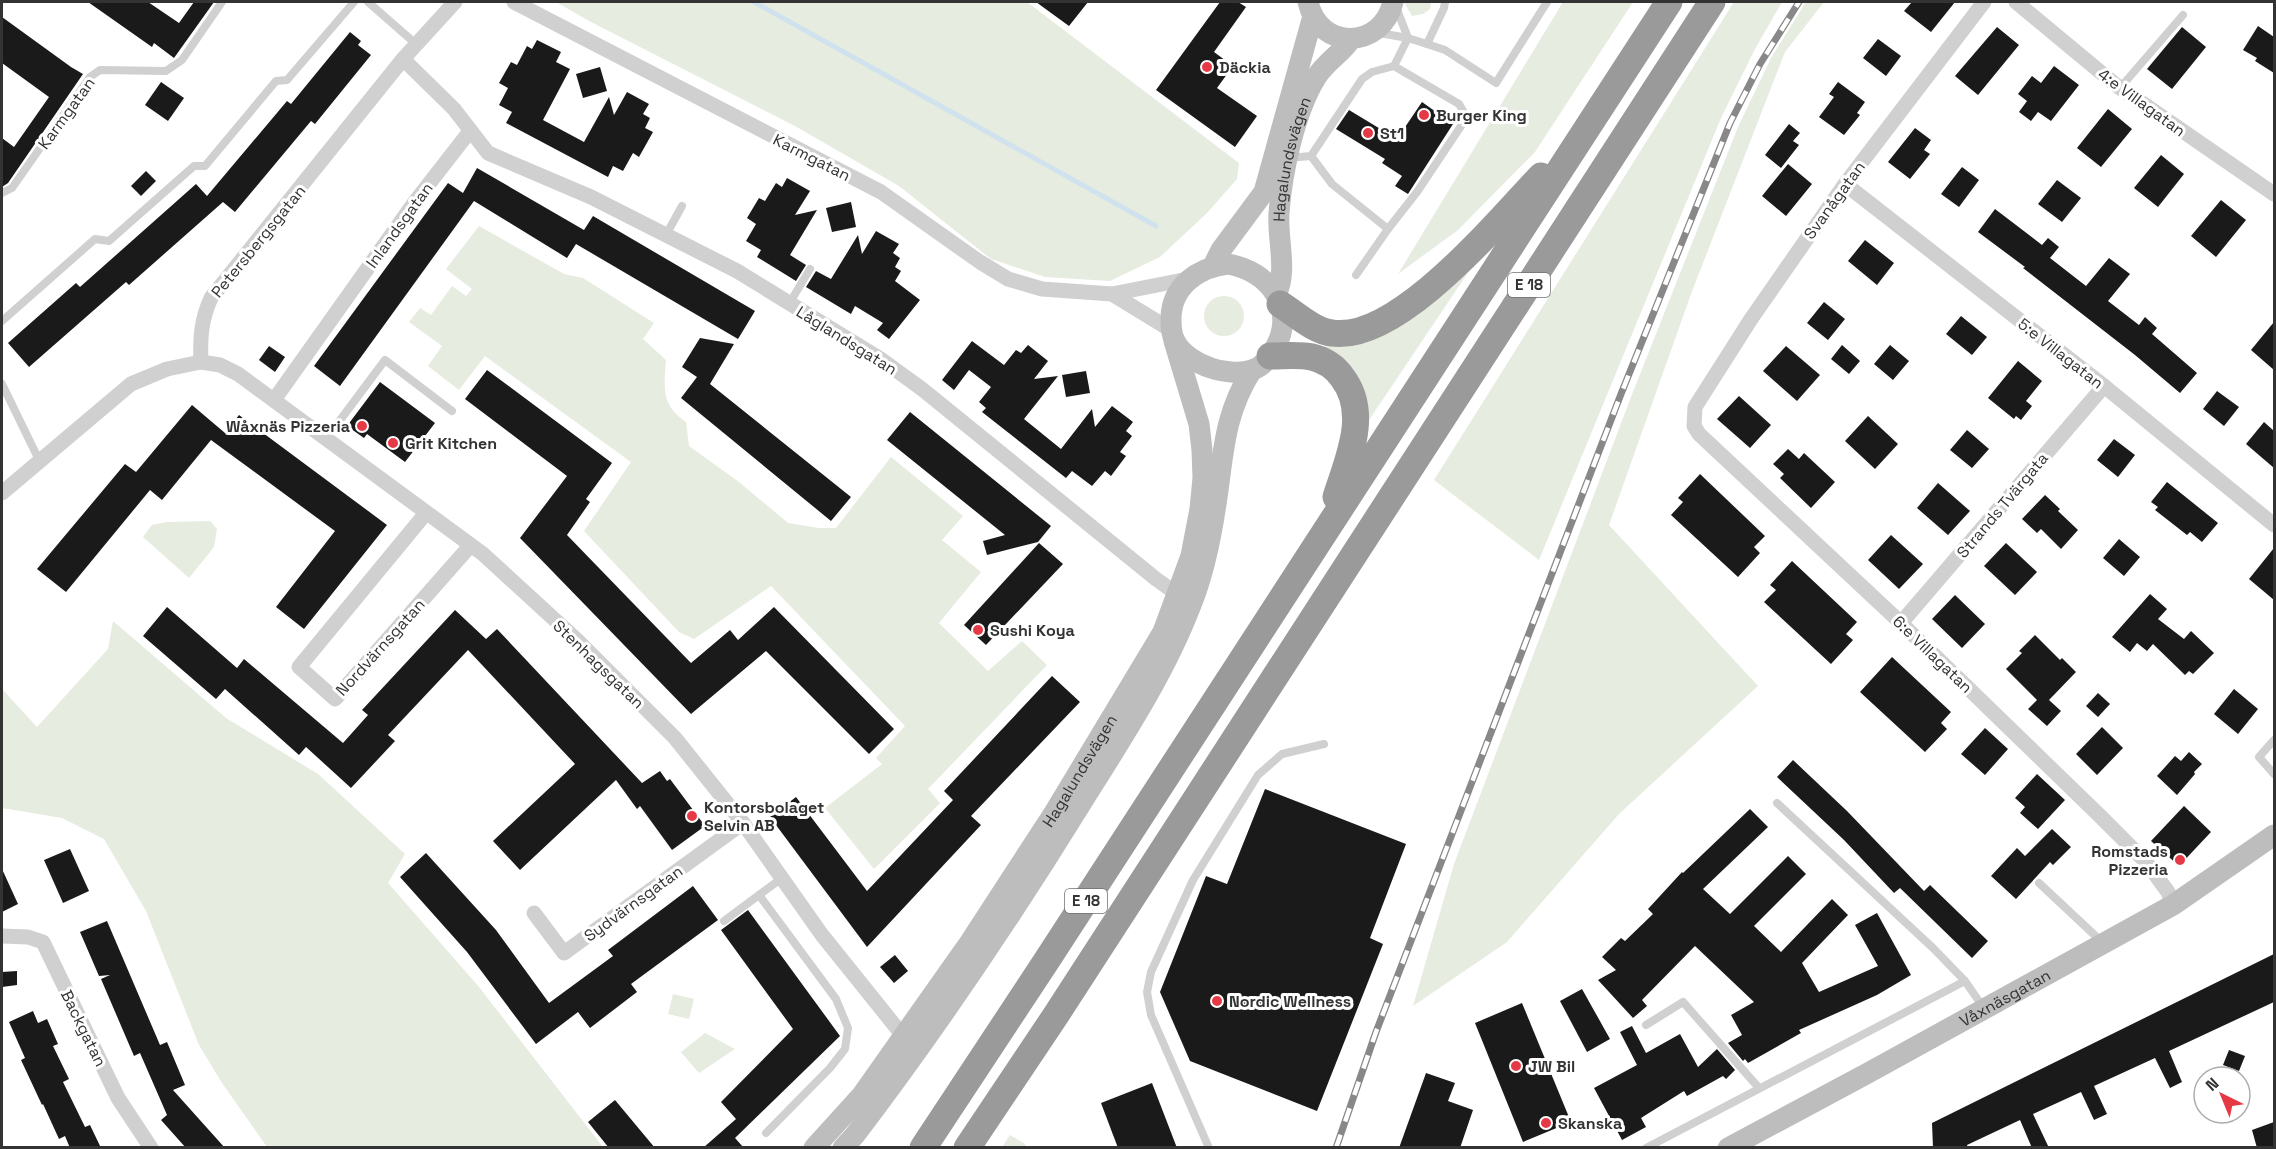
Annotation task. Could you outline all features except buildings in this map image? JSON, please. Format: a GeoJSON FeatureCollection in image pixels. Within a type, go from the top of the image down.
{"type":"FeatureCollection","features":[{"type":"Feature","properties":{"kind":"highway","name":"E 18"},"geometry":{"type":"LineString","coordinates":[[923,1148],[1669,2]]}},
{"type":"Feature","properties":{"kind":"highway","name":"E 18"},"geometry":{"type":"LineString","coordinates":[[967,1148],[1712,2]]}},
{"type":"Feature","properties":{"kind":"highway"},"geometry":{"type":"LineString","coordinates":[[1278,299],[1313,326],[1334,334],[1366,328],[1382,322],[1405,308],[1458,263],[1587,127]]}},
{"type":"Feature","properties":{"kind":"highway"},"geometry":{"type":"LineString","coordinates":[[1261,363],[1311,356],[1328,363],[1349,385],[1355,400],[1356,423],[1352,447],[1328,525]]}},
{"type":"Feature","properties":{"kind":"highway"},"geometry":{"type":"LineString","coordinates":[[977,1148],[999,1101]]}},
{"type":"Feature","properties":{"kind":"street","name":"Petersbergsgatan"},"geometry":{"type":"LineString","coordinates":[[201,362],[200,331],[203,314],[211,298],[403,59],[455,2]]}},
{"type":"Feature","properties":{"kind":"street","name":"Karmgatan"},"geometry":{"type":"LineString","coordinates":[[513,2],[881,192],[1008,279],[1042,289],[1112,294],[1188,279]]}},
{"type":"Feature","properties":{"kind":"street"},"geometry":{"type":"LineString","coordinates":[[1311,9],[1322,28],[1336,36],[1351,39],[1374,32],[1387,20],[1393,2]]}},
{"type":"Feature","properties":{"kind":"street","name":"Svanågatan"},"geometry":{"type":"LineString","coordinates":[[1695,407],[1750,319],[1845,184],[1984,2]]}},
{"type":"Feature","properties":{"kind":"street","name":"4:e Villagatan"},"geometry":{"type":"LineString","coordinates":[[2016,2],[2120,88],[2274,194]]}},
{"type":"Feature","properties":{"kind":"street","name":"Hagalundsvägen"},"geometry":{"type":"LineString","coordinates":[[1213,266],[1221,250],[1264,192],[1311,9]]}},
{"type":"Feature","properties":{"kind":"street","name":"Hagalundsvägen"},"geometry":{"type":"LineString","coordinates":[[1184,599],[1209,547],[1225,433],[1242,386],[1279,340],[1283,322],[1278,299],[1281,285],[1278,222],[1288,158],[1297,121],[1310,89],[1326,64],[1351,39]]}},
{"type":"Feature","properties":{"kind":"street"},"geometry":{"type":"LineString","coordinates":[[403,59],[454,109],[470,131]]}},
{"type":"Feature","properties":{"kind":"street","name":"Låglandsgatan"},"geometry":{"type":"LineString","coordinates":[[470,131],[488,153],[591,196],[737,271],[882,360],[922,389],[1184,599]]}},
{"type":"Feature","properties":{"kind":"street","name":"Inlandsgatan"},"geometry":{"type":"LineString","coordinates":[[274,400],[414,203],[470,131]]}},
{"type":"Feature","properties":{"kind":"street","name":"5:e Villagatan"},"geometry":{"type":"LineString","coordinates":[[1845,184],[2104,386],[2274,525]]}},
{"type":"Feature","properties":{"kind":"street"},"geometry":{"type":"LineString","coordinates":[[1188,279],[1213,266],[1228,264],[1243,267],[1268,282],[1278,299]]}},
{"type":"Feature","properties":{"kind":"street","name":"Hagalundsvägen"},"geometry":{"type":"LineString","coordinates":[[843,1148],[855,1135],[910,1045],[1038,872],[1106,764],[1174,645],[1200,509],[1203,478],[1199,424],[1173,335],[1171,311],[1177,294],[1188,279]]}},
{"type":"Feature","properties":{"kind":"street","name":"Karmgatan"},"geometry":{"type":"LineString","coordinates":[[1112,294],[1173,335]]}},
{"type":"Feature","properties":{"kind":"street"},"geometry":{"type":"LineString","coordinates":[[1173,335],[1187,355],[1203,365],[1218,370],[1261,363]]}},
{"type":"Feature","properties":{"kind":"street"},"geometry":{"type":"LineString","coordinates":[[2,493],[131,384],[167,369],[201,362]]}},
{"type":"Feature","properties":{"kind":"street","name":"Stenhagsgatan"},"geometry":{"type":"LineString","coordinates":[[201,362],[220,365],[238,374],[483,554],[578,641],[675,738],[744,824],[822,935],[910,1045]]}},
{"type":"Feature","properties":{"kind":"street","name":"Strands Tvärgata"},"geometry":{"type":"LineString","coordinates":[[1901,623],[2104,386]]}},
{"type":"Feature","properties":{"kind":"street","name":"6:e Villagatan"},"geometry":{"type":"LineString","coordinates":[[1695,407],[1695,426],[1699,434],[1901,623],[2147,863],[2168,892],[2173,905]]}},
{"type":"Feature","properties":{"kind":"street","name":"Nordvärnsgatan"},"geometry":{"type":"LineString","coordinates":[[426,513],[298,667],[335,699],[471,546]]}},
{"type":"Feature","properties":{"kind":"street","name":"Sydvärnsgatan"},"geometry":{"type":"LineString","coordinates":[[534,913],[564,953],[744,824]]}},
{"type":"Feature","properties":{"kind":"street","name":"Våxnäsgatan"},"geometry":{"type":"LineString","coordinates":[[1728,1148],[2173,905],[2274,835]]}},
{"type":"Feature","properties":{"kind":"street","name":"Backgatan"},"geometry":{"type":"LineString","coordinates":[[2,936],[28,937],[43,942],[118,1098],[151,1148]]}},
{"type":"Feature","properties":{"kind":"street","name":"Hagalundsvägen"},"geometry":{"type":"LineString","coordinates":[[814,1148],[910,1045]]}},
{"type":"Feature","properties":{"kind":"lane","name":"Karmgatan"},"geometry":{"type":"LineString","coordinates":[[2,193],[12,188],[90,77],[100,70],[166,71],[182,60],[222,2]]}},
{"type":"Feature","properties":{"kind":"lane"},"geometry":{"type":"LineString","coordinates":[[2,321],[95,239],[109,242],[194,166],[205,166],[276,81],[287,80],[354,2]]}},
{"type":"Feature","properties":{"kind":"lane"},"geometry":{"type":"LineString","coordinates":[[368,2],[416,44]]}},
{"type":"Feature","properties":{"kind":"lane"},"geometry":{"type":"LineString","coordinates":[[1393,2],[1408,38],[1394,66]]}},
{"type":"Feature","properties":{"kind":"lane"},"geometry":{"type":"LineString","coordinates":[[1427,44],[1445,2]]}},
{"type":"Feature","properties":{"kind":"lane"},"geometry":{"type":"LineString","coordinates":[[1374,32],[1408,38],[1445,50],[1496,83],[1547,2]]}},
{"type":"Feature","properties":{"kind":"lane"},"geometry":{"type":"LineString","coordinates":[[2120,88],[2182,15]]}},
{"type":"Feature","properties":{"kind":"lane"},"geometry":{"type":"LineString","coordinates":[[1311,156],[1362,79],[1372,72],[1394,66],[1459,104],[1465,114],[1465,120],[1417,192],[1356,275]]}},
{"type":"Feature","properties":{"kind":"lane"},"geometry":{"type":"LineString","coordinates":[[1288,158],[1311,156]]}},
{"type":"Feature","properties":{"kind":"lane"},"geometry":{"type":"LineString","coordinates":[[1311,156],[1332,184],[1388,230]]}},
{"type":"Feature","properties":{"kind":"lane"},"geometry":{"type":"LineString","coordinates":[[666,235],[682,206]]}},
{"type":"Feature","properties":{"kind":"lane"},"geometry":{"type":"LineString","coordinates":[[789,304],[810,269]]}},
{"type":"Feature","properties":{"kind":"lane"},"geometry":{"type":"LineString","coordinates":[[326,439],[385,360],[453,411]]}},
{"type":"Feature","properties":{"kind":"lane"},"geometry":{"type":"LineString","coordinates":[[2,384],[39,460]]}},
{"type":"Feature","properties":{"kind":"lane"},"geometry":{"type":"LineString","coordinates":[[2274,740],[2259,757],[2274,774]]}},
{"type":"Feature","properties":{"kind":"lane"},"geometry":{"type":"LineString","coordinates":[[1209,1148],[1151,1015],[1147,992],[1151,972],[1193,880],[1258,776],[1282,754],[1324,744]]}},
{"type":"Feature","properties":{"kind":"lane"},"geometry":{"type":"LineString","coordinates":[[1777,803],[1933,948],[1965,981],[1983,1008]]}},
{"type":"Feature","properties":{"kind":"lane"},"geometry":{"type":"LineString","coordinates":[[724,921],[782,878]]}},
{"type":"Feature","properties":{"kind":"lane"},"geometry":{"type":"LineString","coordinates":[[2040,883],[2103,943]]}},
{"type":"Feature","properties":{"kind":"lane"},"geometry":{"type":"LineString","coordinates":[[759,895],[836,999],[848,1028],[845,1048],[840,1055],[766,1133]]}},
{"type":"Feature","properties":{"kind":"lane"},"geometry":{"type":"LineString","coordinates":[[1646,1148],[1965,981]]}},
{"type":"Feature","properties":{"kind":"lane"},"geometry":{"type":"LineString","coordinates":[[1646,1025],[1683,1002],[1759,1088]]}},
{"type":"Feature","properties":{"kind":"shaded area"},"geometry":{"type":"Polygon","coordinates":[[[556,2],[1027,2],[1239,163],[1237,179],[1207,213],[1160,257],[1110,281],[1045,277],[991,259],[899,186],[795,126],[556,2]]]}},
{"type":"Feature","properties":{"kind":"shaded area"},"geometry":{"type":"Polygon","coordinates":[[[1404,2],[1431,2],[1430,9],[1423,14],[1412,16],[1404,2]]]}},
{"type":"Feature","properties":{"kind":"shaded area"},"geometry":{"type":"Polygon","coordinates":[[[1563,2],[1633,2],[1535,152],[1458,230],[1398,274],[1563,2]]]}},
{"type":"Feature","properties":{"kind":"shaded area"},"geometry":{"type":"Polygon","coordinates":[[[1734,2],[1782,2],[1755,49],[1721,118],[1539,560],[1434,480],[1734,2]]]}},
{"type":"Feature","properties":{"kind":"shaded area"},"geometry":{"type":"Polygon","coordinates":[[[1806,2],[1824,2],[1785,52],[1691,294],[1609,525],[1758,686],[1619,814],[1507,942],[1413,1006],[1454,864],[1631,397],[1738,127],[1771,58],[1806,2]]]}},
{"type":"Feature","properties":{"kind":"shaded area"},"geometry":{"type":"Polygon","coordinates":[[[479,226],[564,274],[583,278],[654,323],[643,339],[666,360],[666,395],[672,409],[686,422],[689,446],[739,482],[788,523],[836,528],[891,457],[963,516],[942,540],[981,572],[939,623],[988,671],[1022,641],[1047,665],[928,789],[940,803],[874,869],[825,808],[882,764],[876,758],[905,726],[771,586],[694,639],[679,632],[584,531],[631,462],[485,356],[459,390],[428,366],[442,346],[409,322],[420,308],[431,315],[452,286],[466,296],[472,289],[446,269],[479,226]]]}},
{"type":"Feature","properties":{"kind":"shaded area"},"geometry":{"type":"Polygon","coordinates":[[[1456,273],[1467,274],[1369,420],[1326,351],[1323,342],[1456,273]]]}},
{"type":"Feature","properties":{"kind":"shaded area"},"geometry":{"type":"Polygon","coordinates":[[[1224,296],[1232,297],[1238,302],[1243,308],[1243,324],[1238,330],[1232,335],[1224,336],[1216,335],[1210,330],[1205,324],[1204,316],[1205,308],[1210,302],[1216,297],[1224,296]]]}},
{"type":"Feature","properties":{"kind":"shaded area"},"geometry":{"type":"Polygon","coordinates":[[[210,521],[217,529],[214,547],[189,578],[143,537],[152,525],[167,522],[210,521]]]}},
{"type":"Feature","properties":{"kind":"shaded area"},"geometry":{"type":"Polygon","coordinates":[[[113,621],[226,718],[318,774],[405,854],[388,883],[479,987],[603,1147],[267,1147],[222,1083],[199,1045],[146,911],[104,839],[62,818],[2,808],[2,689],[37,727],[108,649],[113,621]]]}},
{"type":"Feature","properties":{"kind":"shaded area"},"geometry":{"type":"Polygon","coordinates":[[[673,994],[694,999],[689,1019],[668,1014],[673,994]]]}},
{"type":"Feature","properties":{"kind":"shaded area"},"geometry":{"type":"Polygon","coordinates":[[[705,1033],[735,1049],[699,1073],[681,1052],[705,1033]]]}},
{"type":"Feature","properties":{"kind":"shaded area"},"geometry":{"type":"Polygon","coordinates":[[[1010,1135],[1025,1144],[1026,1147],[1002,1147],[1010,1135]]]}},
{"type":"Feature","properties":{"kind":"waterway"},"geometry":{"type":"LineString","coordinates":[[754,2],[1156,226]]}},
{"type":"Feature","properties":{"kind":"railway"},"geometry":{"type":"LineString","coordinates":[[1336,1148],[1376,1032],[1621,394],[1730,123],[1760,64],[1799,2]]}},
{"type":"Feature","properties":{"kind":"place","name":"Däckia"},"geometry":{"type":"Point","coordinates":[1207,67]}},
{"type":"Feature","properties":{"kind":"place","name":"Burger King"},"geometry":{"type":"Point","coordinates":[1424,115]}},
{"type":"Feature","properties":{"kind":"place","name":"St1"},"geometry":{"type":"Point","coordinates":[1368,133]}},
{"type":"Feature","properties":{"kind":"place","name":"Wåxnäs Pizzeria"},"geometry":{"type":"Point","coordinates":[362,426]}},
{"type":"Feature","properties":{"kind":"place","name":"Grit Kitchen"},"geometry":{"type":"Point","coordinates":[393,443]}},
{"type":"Feature","properties":{"kind":"place","name":"Sushi Koya"},"geometry":{"type":"Point","coordinates":[978,630]}},
{"type":"Feature","properties":{"kind":"place","name":"Kontorsbolaget Selvin AB"},"geometry":{"type":"Point","coordinates":[692,816]}},
{"type":"Feature","properties":{"kind":"place","name":"Romstads Pizzeria"},"geometry":{"type":"Point","coordinates":[2180,860]}},
{"type":"Feature","properties":{"kind":"place","name":"Nordic Wellness"},"geometry":{"type":"Point","coordinates":[1217,1001]}},
{"type":"Feature","properties":{"kind":"place","name":"JW Bil"},"geometry":{"type":"Point","coordinates":[1516,1066]}},
{"type":"Feature","properties":{"kind":"place","name":"Skanska"},"geometry":{"type":"Point","coordinates":[1546,1123]}}]}
